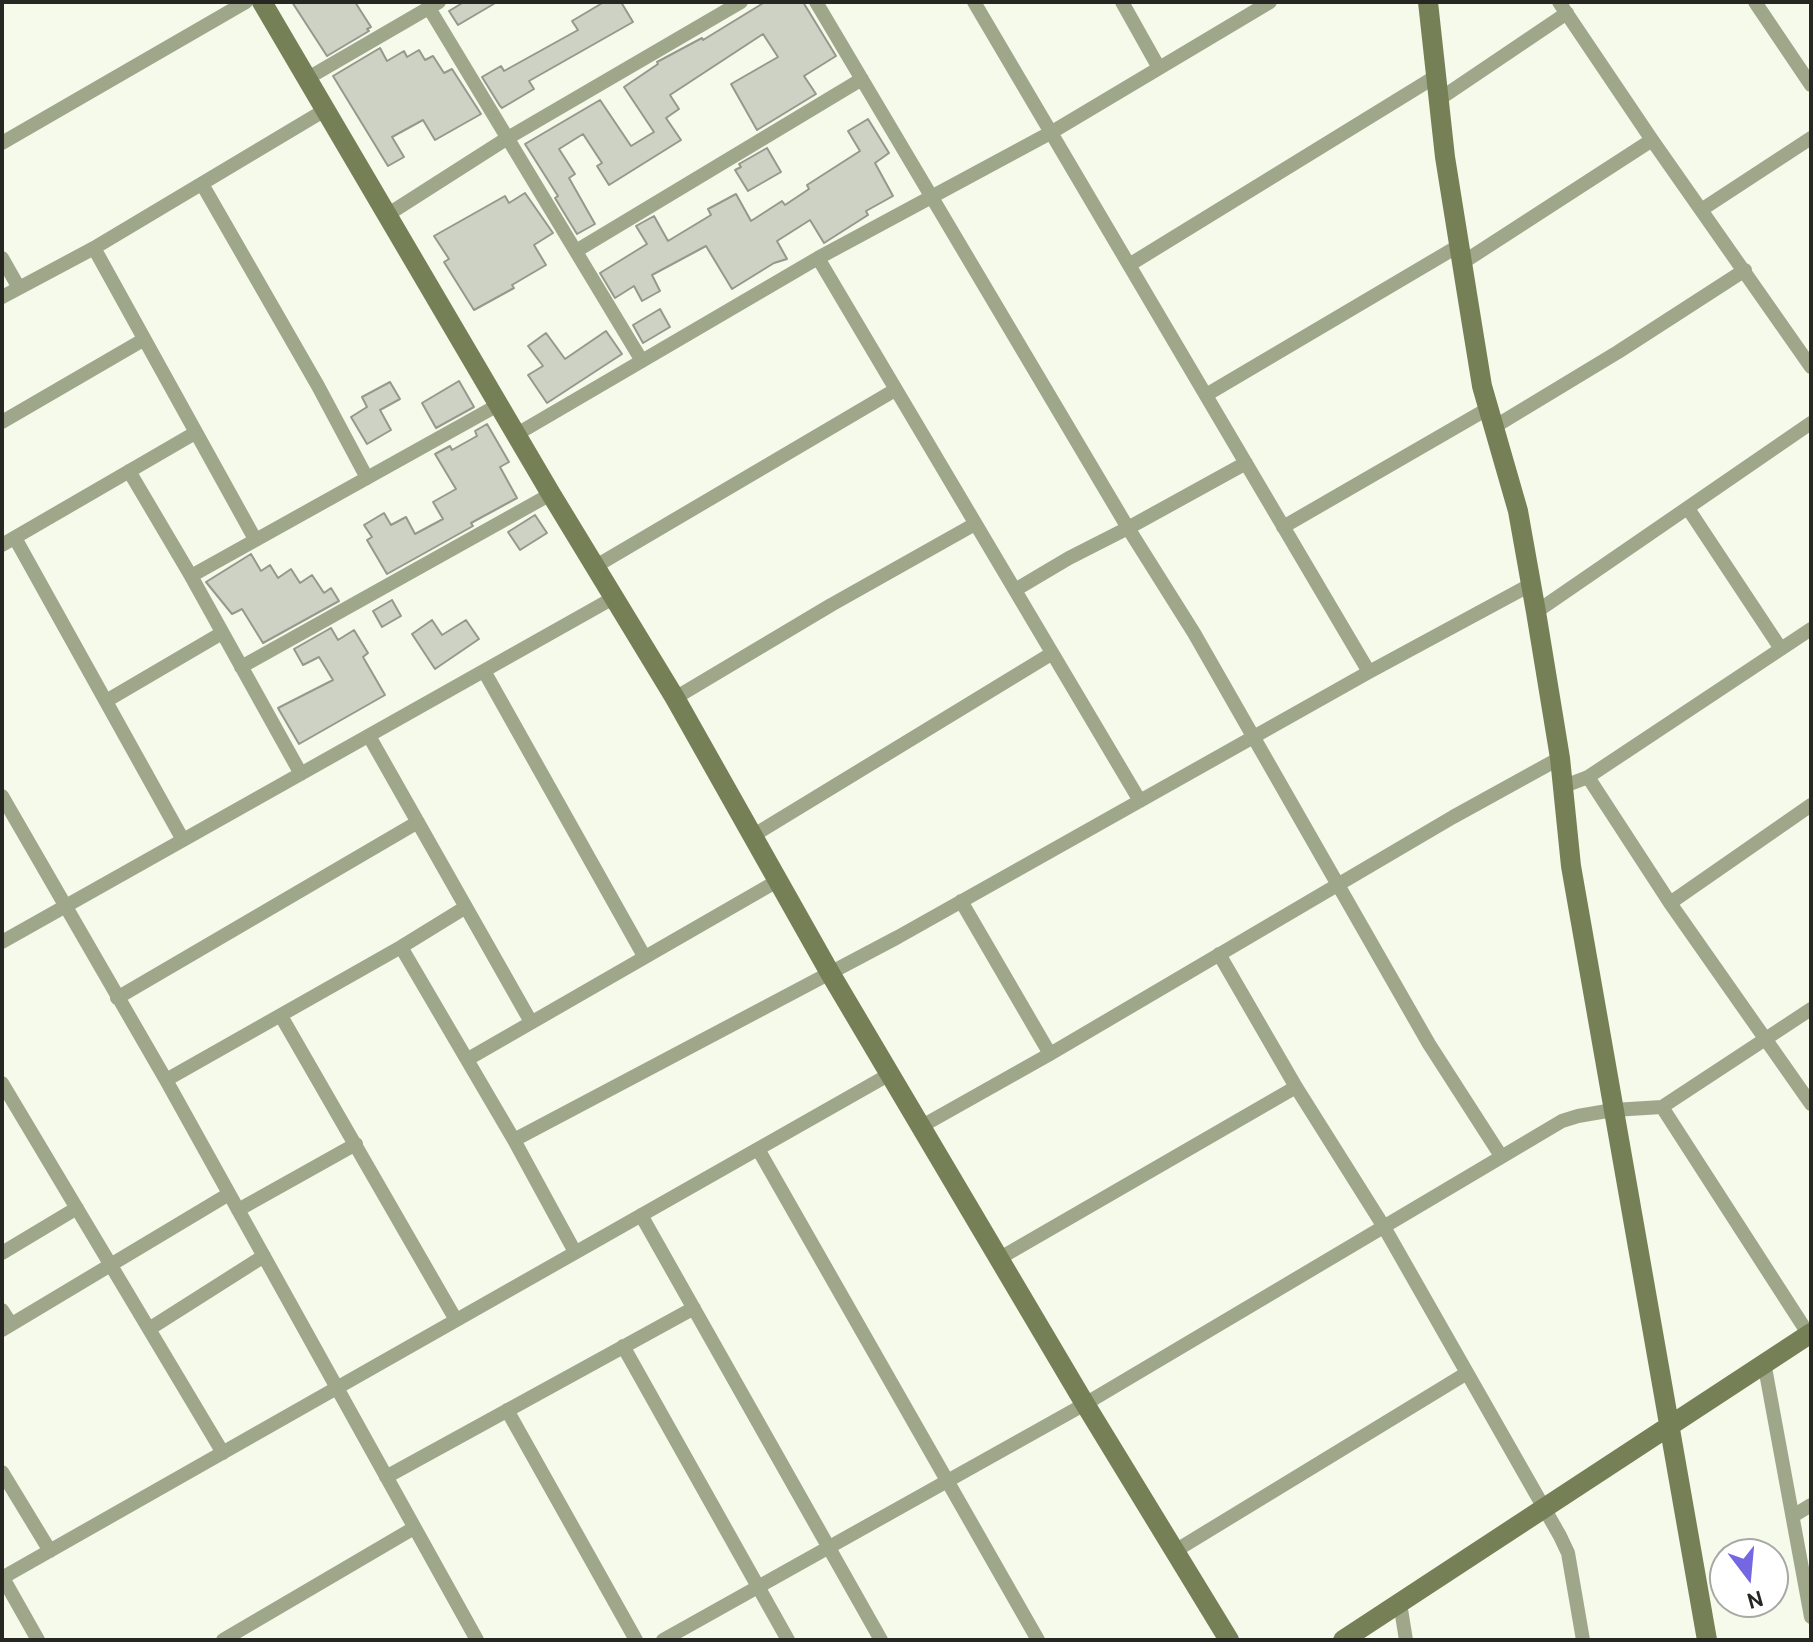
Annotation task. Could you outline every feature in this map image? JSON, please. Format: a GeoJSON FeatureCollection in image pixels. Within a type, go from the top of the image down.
{"type":"FeatureCollection","features":[{"type":"Feature","properties":{"kind":"street"},"geometry":{"type":"LineString","coordinates":[[2,143],[246,2]]}},
{"type":"Feature","properties":{"kind":"street"},"geometry":{"type":"LineString","coordinates":[[262,2],[498,405],[675,698],[830,973],[1085,1404],[1229,1640]]}},
{"type":"Feature","properties":{"kind":"street"},"geometry":{"type":"LineString","coordinates":[[387,215],[506,139],[741,2]]}},
{"type":"Feature","properties":{"kind":"street"},"geometry":{"type":"LineString","coordinates":[[816,2],[1128,528],[1194,633],[1429,1044],[1501,1156]]}},
{"type":"Feature","properties":{"kind":"street"},"geometry":{"type":"LineString","coordinates":[[974,2],[1369,672]]}},
{"type":"Feature","properties":{"kind":"street"},"geometry":{"type":"LineString","coordinates":[[1122,2],[1159,68]]}},
{"type":"Feature","properties":{"kind":"street"},"geometry":{"type":"LineString","coordinates":[[1428,2],[1441,98],[1445,157],[1482,386],[1518,511],[1560,758],[1571,866],[1707,1640]]}},
{"type":"Feature","properties":{"kind":"street"},"geometry":{"type":"LineString","coordinates":[[1755,2],[1809,77]]}},
{"type":"Feature","properties":{"kind":"street"},"geometry":{"type":"LineString","coordinates":[[517,434],[818,258],[1052,132],[1268,3]]}},
{"type":"Feature","properties":{"kind":"street"},"geometry":{"type":"LineString","coordinates":[[308,78],[434,5],[506,139],[642,361]]}},
{"type":"Feature","properties":{"kind":"street"},"geometry":{"type":"LineString","coordinates":[[1441,98],[1563,8],[1811,367]]}},
{"type":"Feature","properties":{"kind":"street"},"geometry":{"type":"LineString","coordinates":[[1129,265],[1438,75]]}},
{"type":"Feature","properties":{"kind":"street"},"geometry":{"type":"LineString","coordinates":[[576,251],[862,79]]}},
{"type":"Feature","properties":{"kind":"street"},"geometry":{"type":"LineString","coordinates":[[2,297],[94,248],[325,110]]}},
{"type":"Feature","properties":{"kind":"street"},"geometry":{"type":"LineString","coordinates":[[1701,210],[1811,138]]}},
{"type":"Feature","properties":{"kind":"street"},"geometry":{"type":"LineString","coordinates":[[1206,395],[1461,254],[1652,140]]}},
{"type":"Feature","properties":{"kind":"street"},"geometry":{"type":"LineString","coordinates":[[202,184],[367,478]]}},
{"type":"Feature","properties":{"kind":"street"},"geometry":{"type":"LineString","coordinates":[[94,248],[255,539]]}},
{"type":"Feature","properties":{"kind":"street"},"geometry":{"type":"LineString","coordinates":[[2,258],[19,288]]}},
{"type":"Feature","properties":{"kind":"street"},"geometry":{"type":"LineString","coordinates":[[818,258],[1140,801]]}},
{"type":"Feature","properties":{"kind":"street"},"geometry":{"type":"LineString","coordinates":[[1283,527],[1492,418],[1745,270]]}},
{"type":"Feature","properties":{"kind":"street"},"geometry":{"type":"LineString","coordinates":[[2,422],[143,340]]}},
{"type":"Feature","properties":{"kind":"street"},"geometry":{"type":"LineString","coordinates":[[596,566],[895,390]]}},
{"type":"Feature","properties":{"kind":"street"},"geometry":{"type":"LineString","coordinates":[[191,576],[498,405]]}},
{"type":"Feature","properties":{"kind":"street"},"geometry":{"type":"LineString","coordinates":[[1536,612],[1689,510],[1811,423]]}},
{"type":"Feature","properties":{"kind":"street"},"geometry":{"type":"LineString","coordinates":[[183,840],[106,701],[8,542],[195,433]]}},
{"type":"Feature","properties":{"kind":"street"},"geometry":{"type":"LineString","coordinates":[[1015,590],[1246,463]]}},
{"type":"Feature","properties":{"kind":"street"},"geometry":{"type":"LineString","coordinates":[[129,471],[301,774]]}},
{"type":"Feature","properties":{"kind":"street"},"geometry":{"type":"LineString","coordinates":[[241,667],[551,494]]}},
{"type":"Feature","properties":{"kind":"street"},"geometry":{"type":"LineString","coordinates":[[1689,510],[1781,649]]}},
{"type":"Feature","properties":{"kind":"street"},"geometry":{"type":"LineString","coordinates":[[675,698],[975,524]]}},
{"type":"Feature","properties":{"kind":"street"},"geometry":{"type":"LineString","coordinates":[[514,1140],[830,973],[1530,585]]}},
{"type":"Feature","properties":{"kind":"street"},"geometry":{"type":"LineString","coordinates":[[2,942],[615,597]]}},
{"type":"Feature","properties":{"kind":"street"},"geometry":{"type":"LineString","coordinates":[[1562,787],[1588,777],[1811,629]]}},
{"type":"Feature","properties":{"kind":"street"},"geometry":{"type":"LineString","coordinates":[[106,701],[222,633]]}},
{"type":"Feature","properties":{"kind":"street"},"geometry":{"type":"LineString","coordinates":[[754,835],[1051,654]]}},
{"type":"Feature","properties":{"kind":"street"},"geometry":{"type":"LineString","coordinates":[[484,671],[644,956]]}},
{"type":"Feature","properties":{"kind":"street"},"geometry":{"type":"LineString","coordinates":[[369,736],[531,1022]]}},
{"type":"Feature","properties":{"kind":"street"},"geometry":{"type":"LineString","coordinates":[[922,1126],[1560,758]]}},
{"type":"Feature","properties":{"kind":"street"},"geometry":{"type":"LineString","coordinates":[[1588,777],[1670,903],[1811,1104]]}},
{"type":"Feature","properties":{"kind":"street"},"geometry":{"type":"LineString","coordinates":[[2,796],[166,1080],[477,1640]]}},
{"type":"Feature","properties":{"kind":"street"},"geometry":{"type":"LineString","coordinates":[[1670,903],[1811,805]]}},
{"type":"Feature","properties":{"kind":"street"},"geometry":{"type":"LineString","coordinates":[[117,998],[418,822]]}},
{"type":"Feature","properties":{"kind":"street"},"geometry":{"type":"LineString","coordinates":[[468,1059],[779,880]]}},
{"type":"Feature","properties":{"kind":"street"},"geometry":{"type":"LineString","coordinates":[[961,901],[1050,1054]]}},
{"type":"Feature","properties":{"kind":"street"},"geometry":{"type":"LineString","coordinates":[[166,1080],[466,907]]}},
{"type":"Feature","properties":{"kind":"street"},"geometry":{"type":"LineString","coordinates":[[401,947],[468,1059],[575,1252]]}},
{"type":"Feature","properties":{"kind":"street"},"geometry":{"type":"LineString","coordinates":[[1219,954],[1296,1087],[1384,1227],[1544,1507],[1568,1553],[1583,1640]]}},
{"type":"Feature","properties":{"kind":"street"},"geometry":{"type":"LineString","coordinates":[[663,1640],[1085,1404],[1562,1121],[1613,1110],[1662,1107],[1811,1009]]}},
{"type":"Feature","properties":{"kind":"street"},"geometry":{"type":"LineString","coordinates":[[281,1016],[456,1320]]}},
{"type":"Feature","properties":{"kind":"street"},"geometry":{"type":"LineString","coordinates":[[38,1640],[2,1578],[890,1074]]}},
{"type":"Feature","properties":{"kind":"street"},"geometry":{"type":"LineString","coordinates":[[2,1083],[223,1453]]}},
{"type":"Feature","properties":{"kind":"street"},"geometry":{"type":"LineString","coordinates":[[1000,1258],[1296,1087]]}},
{"type":"Feature","properties":{"kind":"street"},"geometry":{"type":"LineString","coordinates":[[1343,1640],[1810,1334],[1662,1107]]}},
{"type":"Feature","properties":{"kind":"street"},"geometry":{"type":"LineString","coordinates":[[238,1210],[356,1144]]}},
{"type":"Feature","properties":{"kind":"street"},"geometry":{"type":"LineString","coordinates":[[758,1149],[1038,1640]]}},
{"type":"Feature","properties":{"kind":"street"},"geometry":{"type":"LineString","coordinates":[[2,1310],[6,1327],[229,1194]]}},
{"type":"Feature","properties":{"kind":"street"},"geometry":{"type":"LineString","coordinates":[[2,1253],[77,1208]]}},
{"type":"Feature","properties":{"kind":"street"},"geometry":{"type":"LineString","coordinates":[[641,1215],[881,1640]]}},
{"type":"Feature","properties":{"kind":"street"},"geometry":{"type":"LineString","coordinates":[[149,1329],[264,1256]]}},
{"type":"Feature","properties":{"kind":"street"},"geometry":{"type":"LineString","coordinates":[[386,1477],[694,1308]]}},
{"type":"Feature","properties":{"kind":"street"},"geometry":{"type":"LineString","coordinates":[[623,1346],[788,1640]]}},
{"type":"Feature","properties":{"kind":"street"},"geometry":{"type":"LineString","coordinates":[[1764,1362],[1811,1617]]}},
{"type":"Feature","properties":{"kind":"street"},"geometry":{"type":"LineString","coordinates":[[1175,1551],[1467,1373]]}},
{"type":"Feature","properties":{"kind":"street"},"geometry":{"type":"LineString","coordinates":[[507,1410],[636,1640]]}},
{"type":"Feature","properties":{"kind":"street"},"geometry":{"type":"LineString","coordinates":[[2,1472],[50,1551]]}},
{"type":"Feature","properties":{"kind":"street"},"geometry":{"type":"LineString","coordinates":[[1793,1516],[1811,1505]]}},
{"type":"Feature","properties":{"kind":"street"},"geometry":{"type":"LineString","coordinates":[[223,1640],[414,1528]]}},
{"type":"Feature","properties":{"kind":"street"},"geometry":{"type":"LineString","coordinates":[[1400,1603],[1406,1640]]}},
{"type":"Feature","properties":{"kind":"building"},"geometry":{"type":"Polygon","coordinates":[[[292,2],[355,2],[371,27],[327,56],[292,2]]]}},
{"type":"Feature","properties":{"kind":"building"},"geometry":{"type":"Polygon","coordinates":[[[464,2],[497,2],[458,25],[449,11],[464,2]]]}},
{"type":"Feature","properties":{"kind":"building"},"geometry":{"type":"Polygon","coordinates":[[[604,2],[621,2],[633,22],[529,81],[534,89],[502,108],[482,77],[501,66],[504,71],[578,30],[572,21],[604,2]]]}},
{"type":"Feature","properties":{"kind":"building"},"geometry":{"type":"Polygon","coordinates":[[[765,2],[803,2],[836,56],[804,76],[816,94],[757,130],[731,84],[778,57],[763,34],[670,95],[679,109],[666,118],[681,140],[609,185],[597,166],[602,163],[583,134],[559,149],[575,174],[569,178],[595,224],[577,234],[555,198],[558,196],[525,144],[600,100],[631,146],[654,132],[624,87],[657,62],[703,40],[765,2]]]}},
{"type":"Feature","properties":{"kind":"building"},"geometry":{"type":"Polygon","coordinates":[[[380,48],[387,61],[404,51],[407,57],[419,50],[425,60],[433,56],[444,73],[452,69],[481,114],[435,140],[423,120],[392,137],[404,157],[388,166],[333,76],[380,48]]]}},
{"type":"Feature","properties":{"kind":"building"},"geometry":{"type":"Polygon","coordinates":[[[868,119],[889,153],[875,163],[893,196],[866,211],[868,215],[824,243],[810,220],[777,241],[787,259],[774,263],[732,289],[706,246],[652,275],[660,291],[642,301],[634,286],[615,298],[600,273],[647,244],[636,226],[654,216],[668,241],[711,215],[708,209],[736,194],[751,221],[782,201],[785,205],[809,189],[807,185],[860,151],[848,131],[868,119]]]}},
{"type":"Feature","properties":{"kind":"building"},"geometry":{"type":"Polygon","coordinates":[[[767,148],[781,172],[748,191],[735,170],[741,167],[739,164],[767,148]]]}},
{"type":"Feature","properties":{"kind":"building"},"geometry":{"type":"Polygon","coordinates":[[[525,193],[553,233],[534,245],[546,265],[512,285],[514,288],[474,310],[444,262],[449,259],[434,236],[505,196],[509,203],[525,193]]]}},
{"type":"Feature","properties":{"kind":"building"},"geometry":{"type":"Polygon","coordinates":[[[660,309],[670,327],[643,343],[633,325],[660,309]]]}},
{"type":"Feature","properties":{"kind":"building"},"geometry":{"type":"Polygon","coordinates":[[[606,331],[622,354],[547,403],[528,375],[543,366],[528,346],[546,333],[565,359],[606,331]]]}},
{"type":"Feature","properties":{"kind":"building"},"geometry":{"type":"Polygon","coordinates":[[[459,381],[474,407],[436,428],[422,403],[459,381]]]}},
{"type":"Feature","properties":{"kind":"building"},"geometry":{"type":"Polygon","coordinates":[[[390,382],[400,399],[380,410],[391,430],[367,444],[351,417],[367,407],[362,397],[390,382]]]}},
{"type":"Feature","properties":{"kind":"building"},"geometry":{"type":"Polygon","coordinates":[[[487,424],[509,462],[500,467],[517,498],[387,574],[367,540],[372,537],[364,525],[384,513],[391,525],[406,517],[415,534],[443,519],[433,502],[456,489],[435,454],[450,446],[452,450],[477,436],[475,431],[487,424]]]}},
{"type":"Feature","properties":{"kind":"building"},"geometry":{"type":"Polygon","coordinates":[[[535,515],[547,533],[520,550],[508,532],[535,515]]]}},
{"type":"Feature","properties":{"kind":"building"},"geometry":{"type":"Polygon","coordinates":[[[251,554],[261,571],[270,565],[278,578],[291,569],[300,583],[312,575],[324,593],[331,588],[339,601],[263,643],[242,609],[232,614],[206,582],[251,554]]]}},
{"type":"Feature","properties":{"kind":"building"},"geometry":{"type":"Polygon","coordinates":[[[392,600],[401,616],[382,627],[373,611],[392,600]]]}},
{"type":"Feature","properties":{"kind":"building"},"geometry":{"type":"Polygon","coordinates":[[[432,620],[442,635],[466,620],[479,639],[435,669],[412,634],[432,620]]]}},
{"type":"Feature","properties":{"kind":"building"},"geometry":{"type":"Polygon","coordinates":[[[331,628],[338,640],[354,630],[368,653],[363,657],[385,695],[299,744],[278,708],[333,680],[319,657],[303,665],[294,649],[331,628]]]}}]}
